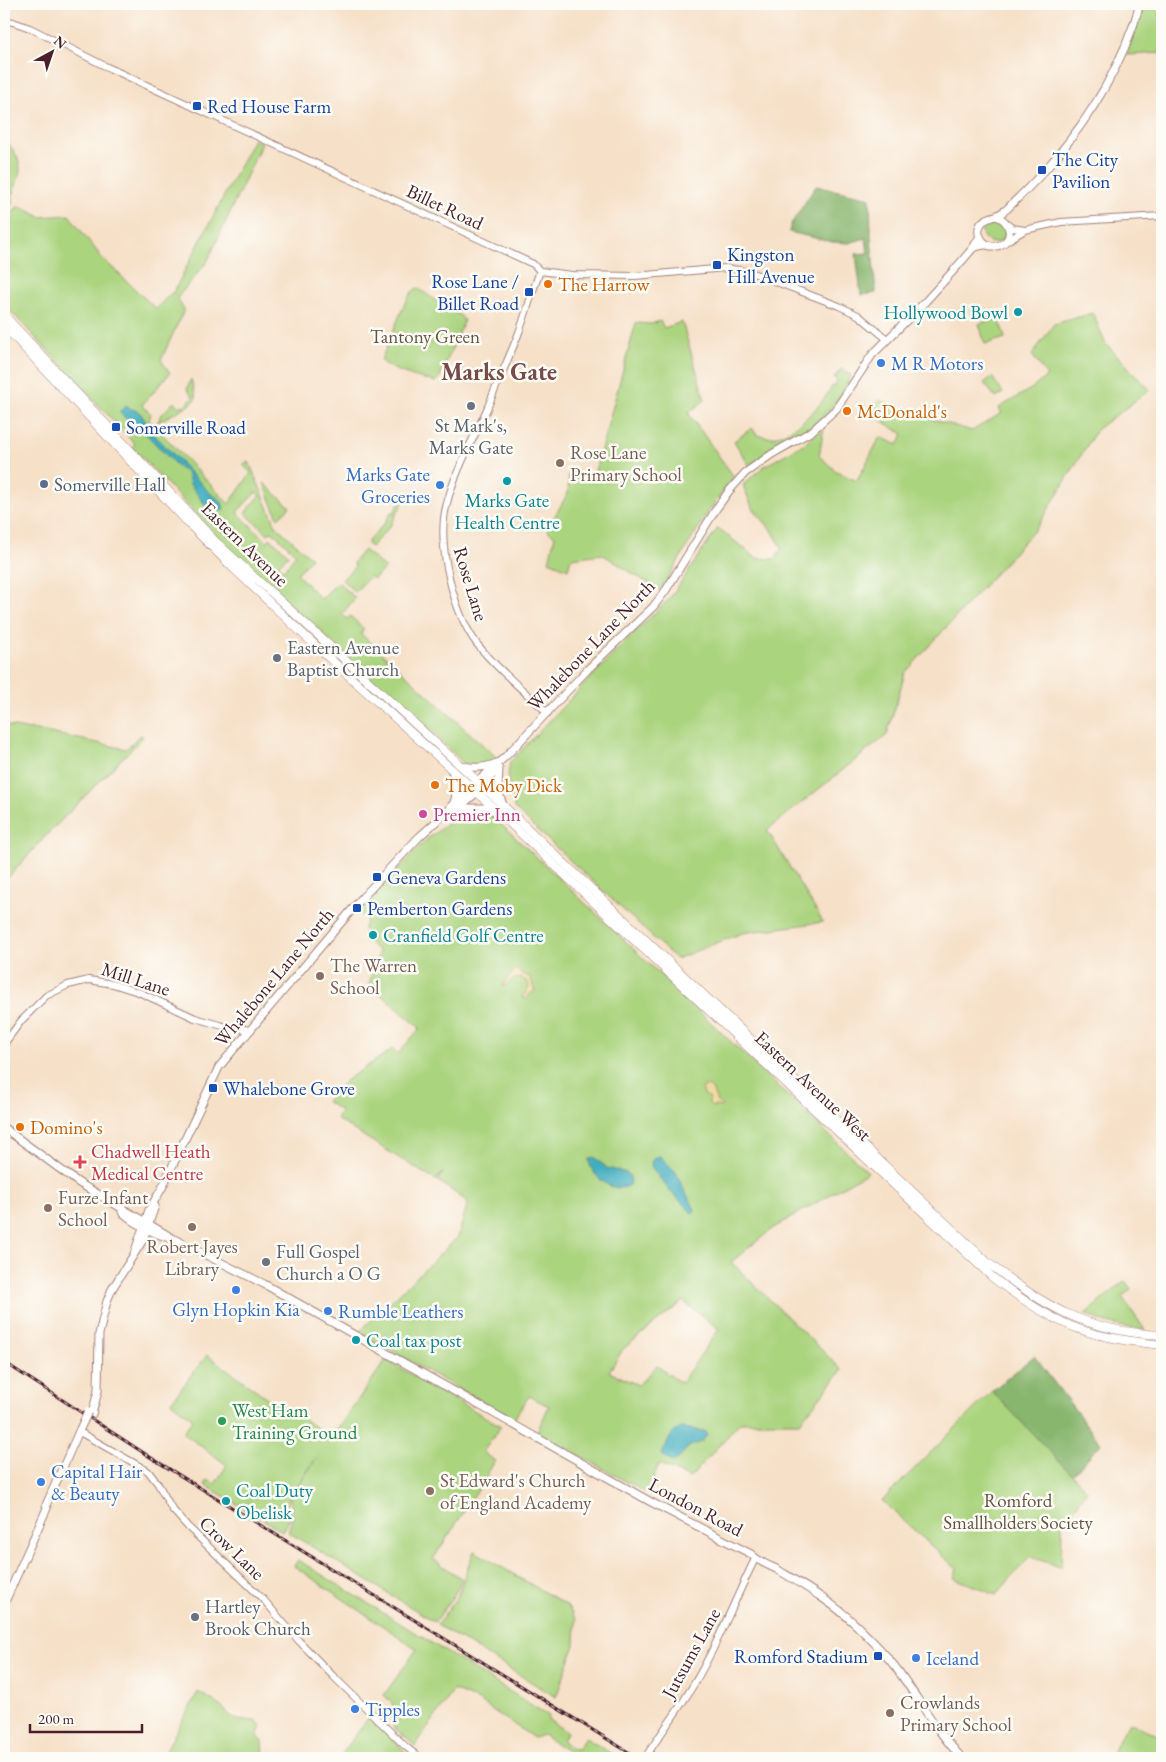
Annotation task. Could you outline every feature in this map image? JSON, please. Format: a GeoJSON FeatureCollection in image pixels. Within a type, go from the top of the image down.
{"type":"FeatureCollection","features":[{"type":"Feature","properties":{"kind":"highway","name":"Eastern Avenue"},"geometry":{"type":"LineString","coordinates":[[4,315],[215,542],[380,693],[477,787]]}},
{"type":"Feature","properties":{"kind":"highway","name":"Eastern Avenue"},"geometry":{"type":"LineString","coordinates":[[4,326],[198,534],[299,630],[477,787]]}},
{"type":"Feature","properties":{"kind":"highway"},"geometry":{"type":"LineString","coordinates":[[380,693],[393,709],[517,825],[540,852]]}},
{"type":"Feature","properties":{"kind":"highway","name":"Eastern Avenue West"},"geometry":{"type":"LineString","coordinates":[[477,787],[508,811],[1005,1277],[1053,1309],[1079,1320],[1103,1328],[1162,1335]]}},
{"type":"Feature","properties":{"kind":"highway","name":"Eastern Avenue West"},"geometry":{"type":"LineString","coordinates":[[477,787],[498,812],[992,1278],[1055,1318],[1079,1329],[1101,1335],[1162,1345]]}},
{"type":"Feature","properties":{"kind":"main road","name":"Whalebone Lane North"},"geometry":{"type":"LineString","coordinates":[[4,1604],[47,1508],[46,1505],[90,1413],[95,1386],[94,1341],[101,1312],[108,1301],[112,1289],[135,1251],[146,1226],[149,1210],[219,1068],[361,899],[418,839],[477,787],[588,668],[653,607],[666,590],[729,491],[745,473],[772,454],[812,431],[836,409],[868,360],[924,304],[973,248],[980,236],[979,229],[982,222],[988,217],[995,216],[1007,209],[1051,164],[1099,97],[1118,61],[1140,4]]}},
{"type":"Feature","properties":{"kind":"main road"},"geometry":{"type":"LineString","coordinates":[[973,248],[983,245],[998,246],[1005,242],[1009,234],[1007,209]]}},
{"type":"Feature","properties":{"kind":"main road"},"geometry":{"type":"LineString","coordinates":[[995,216],[1007,223]]}},
{"type":"Feature","properties":{"kind":"main road"},"geometry":{"type":"LineString","coordinates":[[980,236],[990,246]]}},
{"type":"Feature","properties":{"kind":"main road"},"geometry":{"type":"LineString","coordinates":[[498,812],[484,808],[453,808],[456,797],[452,764],[471,767],[491,766],[500,763]]}},
{"type":"Feature","properties":{"kind":"main road"},"geometry":{"type":"LineString","coordinates":[[500,763],[498,790],[501,801],[508,811]]}},
{"type":"Feature","properties":{"kind":"main road","name":"London Road"},"geometry":{"type":"LineString","coordinates":[[4,1128],[79,1183],[158,1235],[174,1239],[257,1280],[651,1502],[751,1554],[755,1559],[768,1564],[811,1591],[854,1623],[892,1662],[936,1727],[962,1758]]}},
{"type":"Feature","properties":{"kind":"street","name":"Billet Road"},"geometry":{"type":"LineString","coordinates":[[4,20],[30,28],[107,67],[533,264],[540,271],[572,275],[635,276],[726,268],[750,272],[858,314],[887,339]]}},
{"type":"Feature","properties":{"kind":"street"},"geometry":{"type":"LineString","coordinates":[[1005,242],[1025,230],[1061,222],[1162,216]]}},
{"type":"Feature","properties":{"kind":"street"},"geometry":{"type":"LineString","coordinates":[[1007,223],[1012,228],[1025,230]]}},
{"type":"Feature","properties":{"kind":"street","name":"Rose Lane"},"geometry":{"type":"LineString","coordinates":[[540,271],[512,350],[451,488],[444,517],[443,544],[446,564],[456,597],[464,620],[473,637],[500,668],[548,713]]}},
{"type":"Feature","properties":{"kind":"street","name":"Mill Lane"},"geometry":{"type":"LineString","coordinates":[[4,1044],[21,1021],[46,996],[68,985],[89,980],[113,984],[141,993],[195,1018],[224,1026],[251,1030]]}},
{"type":"Feature","properties":{"kind":"street","name":"Crow Lane"},"geometry":{"type":"LineString","coordinates":[[82,1431],[146,1469],[162,1490],[172,1509],[188,1527],[263,1599],[299,1641],[333,1676],[404,1746],[420,1758]]}},
{"type":"Feature","properties":{"kind":"street","name":"Jutsums Lane"},"geometry":{"type":"LineString","coordinates":[[645,1758],[665,1726],[687,1697],[727,1622],[755,1559]]}},
{"type":"Feature","properties":{"kind":"green space"},"geometry":{"type":"Polygon","coordinates":[[[1144,4],[1162,4],[1162,53],[1127,55],[1144,4]]]}},
{"type":"Feature","properties":{"kind":"green space"},"geometry":{"type":"Polygon","coordinates":[[[4,138],[18,160],[20,171],[13,193],[12,204],[4,212],[4,138]]]}},
{"type":"Feature","properties":{"kind":"green space"},"geometry":{"type":"Polygon","coordinates":[[[254,139],[262,143],[207,262],[177,298],[184,310],[161,360],[170,373],[142,405],[151,414],[149,420],[229,504],[251,473],[243,465],[249,462],[276,526],[311,558],[297,574],[321,599],[338,582],[355,598],[342,614],[347,619],[350,616],[364,629],[361,634],[497,758],[481,764],[463,763],[425,725],[417,721],[322,634],[323,632],[317,627],[315,628],[223,543],[132,447],[135,444],[4,304],[4,218],[19,206],[41,217],[69,215],[102,258],[156,309],[173,293],[254,139]],[[256,492],[237,512],[267,542],[270,538],[289,555],[278,565],[284,570],[296,554],[272,531],[268,534],[245,513],[260,496],[256,492]]]}},
{"type":"Feature","properties":{"kind":"green space"},"geometry":{"type":"Polygon","coordinates":[[[816,186],[870,198],[871,238],[876,293],[861,295],[856,254],[868,253],[866,238],[849,243],[832,242],[789,232],[791,224],[816,186]]]}},
{"type":"Feature","properties":{"kind":"green space"},"geometry":{"type":"Polygon","coordinates":[[[994,219],[999,220],[1005,226],[1005,236],[999,242],[994,243],[989,242],[983,236],[982,231],[983,226],[989,220],[994,219]]]}},
{"type":"Feature","properties":{"kind":"green space","name":"Tantony Green"},"geometry":{"type":"Polygon","coordinates":[[[417,288],[461,316],[464,321],[439,379],[435,382],[399,371],[381,360],[404,305],[412,292],[417,288]]]}},
{"type":"Feature","properties":{"kind":"green space"},"geometry":{"type":"Polygon","coordinates":[[[1093,313],[1105,343],[1150,390],[1097,429],[1038,526],[905,673],[887,735],[767,830],[823,922],[742,933],[676,959],[515,809],[509,786],[510,762],[624,643],[670,598],[718,528],[756,558],[775,559],[782,548],[773,532],[752,507],[743,485],[763,467],[807,442],[824,428],[819,456],[836,471],[857,481],[880,437],[898,445],[903,434],[872,415],[878,400],[972,431],[1002,413],[999,408],[1034,387],[1047,376],[1032,355],[1054,324],[1093,313]]]}},
{"type":"Feature","properties":{"kind":"green space"},"geometry":{"type":"Polygon","coordinates":[[[999,318],[1005,338],[985,344],[979,324],[999,318]]]}},
{"type":"Feature","properties":{"kind":"green space"},"geometry":{"type":"Polygon","coordinates":[[[660,321],[664,328],[682,322],[705,400],[688,413],[734,477],[708,512],[659,590],[602,554],[571,558],[568,569],[549,561],[555,536],[547,530],[568,493],[569,473],[592,482],[636,323],[651,324],[660,321]]]}},
{"type":"Feature","properties":{"kind":"green space"},"geometry":{"type":"Polygon","coordinates":[[[841,369],[851,375],[840,397],[826,413],[806,430],[749,465],[734,441],[752,428],[757,435],[771,437],[790,430],[799,424],[822,402],[832,386],[835,387],[837,379],[834,378],[841,369]]]}},
{"type":"Feature","properties":{"kind":"green space"},"geometry":{"type":"Polygon","coordinates":[[[992,377],[1003,393],[996,398],[984,383],[992,377]]]}},
{"type":"Feature","properties":{"kind":"green space"},"geometry":{"type":"Polygon","coordinates":[[[191,379],[196,398],[191,404],[156,423],[160,419],[159,417],[174,402],[179,407],[184,406],[193,397],[187,389],[191,379]]]}},
{"type":"Feature","properties":{"kind":"green space"},"geometry":{"type":"Polygon","coordinates":[[[264,483],[290,507],[278,518],[264,483]]]}},
{"type":"Feature","properties":{"kind":"green space"},"geometry":{"type":"Polygon","coordinates":[[[402,497],[405,499],[390,526],[371,547],[368,545],[368,541],[385,523],[391,512],[394,513],[402,497]]]}},
{"type":"Feature","properties":{"kind":"green space"},"geometry":{"type":"Polygon","coordinates":[[[364,550],[385,568],[374,579],[370,576],[355,592],[342,580],[355,566],[353,563],[364,550]]]}},
{"type":"Feature","properties":{"kind":"green space"},"geometry":{"type":"Polygon","coordinates":[[[4,725],[126,749],[140,735],[143,737],[41,841],[4,882],[4,725]]]}},
{"type":"Feature","properties":{"kind":"green space"},"geometry":{"type":"Polygon","coordinates":[[[485,814],[493,817],[868,1172],[772,1229],[731,1262],[842,1370],[800,1422],[740,1422],[690,1478],[659,1464],[647,1493],[537,1432],[549,1406],[529,1396],[514,1419],[359,1332],[458,1237],[468,1202],[437,1180],[444,1172],[435,1180],[336,1119],[341,1111],[326,1101],[345,1081],[393,1049],[398,1054],[420,1028],[369,984],[379,951],[365,939],[364,927],[367,921],[359,911],[426,840],[459,815],[485,814]],[[683,1301],[623,1349],[609,1372],[638,1385],[657,1366],[681,1383],[719,1329],[683,1301]]]}},
{"type":"Feature","properties":{"kind":"green space"},"geometry":{"type":"Polygon","coordinates":[[[1125,1281],[1131,1289],[1122,1297],[1145,1330],[1106,1323],[1085,1314],[1125,1281]]]}},
{"type":"Feature","properties":{"kind":"green space","name":"St Edward's Church of England Academy"},"geometry":{"type":"Polygon","coordinates":[[[207,1355],[277,1405],[293,1412],[331,1438],[386,1360],[501,1426],[483,1452],[495,1461],[488,1475],[433,1559],[462,1579],[453,1597],[435,1622],[288,1532],[293,1516],[290,1498],[316,1459],[289,1497],[287,1507],[291,1514],[282,1531],[205,1485],[208,1480],[215,1484],[227,1465],[183,1433],[193,1419],[171,1402],[207,1355]]]}},
{"type":"Feature","properties":{"kind":"green space"},"geometry":{"type":"Polygon","coordinates":[[[1034,1356],[1101,1444],[1072,1475],[992,1391],[1034,1356]]]}},
{"type":"Feature","properties":{"kind":"green space","name":"Romford Smallholders Society"},"geometry":{"type":"Polygon","coordinates":[[[992,1391],[1087,1490],[1062,1526],[1061,1568],[1030,1556],[996,1595],[954,1578],[957,1569],[882,1501],[992,1391]]]}},
{"type":"Feature","properties":{"kind":"green space"},"geometry":{"type":"Polygon","coordinates":[[[474,1551],[566,1605],[576,1619],[575,1645],[556,1697],[437,1625],[457,1597],[474,1551]]]}},
{"type":"Feature","properties":{"kind":"green space"},"geometry":{"type":"Polygon","coordinates":[[[298,1560],[549,1716],[547,1719],[567,1732],[563,1740],[570,1748],[578,1749],[584,1739],[588,1739],[618,1758],[578,1758],[543,1735],[534,1738],[479,1701],[454,1690],[415,1746],[392,1726],[400,1717],[399,1711],[384,1695],[417,1649],[294,1566],[298,1560]]]}},
{"type":"Feature","properties":{"kind":"green space"},"geometry":{"type":"Polygon","coordinates":[[[198,1692],[216,1702],[237,1720],[256,1720],[261,1726],[257,1737],[263,1741],[264,1758],[175,1758],[166,1750],[198,1692]]]}},
{"type":"Feature","properties":{"kind":"green space"},"geometry":{"type":"Polygon","coordinates":[[[369,1717],[409,1755],[407,1758],[339,1758],[369,1717]]]}},
{"type":"Feature","properties":{"kind":"green space"},"geometry":{"type":"Polygon","coordinates":[[[1129,1722],[1162,1737],[1162,1758],[1109,1758],[1129,1722]]]}},
{"type":"Feature","properties":{"kind":"sand"},"geometry":{"type":"Polygon","coordinates":[[[517,968],[522,974],[530,977],[535,991],[526,999],[521,997],[529,987],[528,982],[522,978],[514,979],[503,987],[504,983],[517,968]]]}},
{"type":"Feature","properties":{"kind":"sand"},"geometry":{"type":"Polygon","coordinates":[[[708,1086],[712,1089],[717,1102],[722,1105],[721,1107],[712,1107],[709,1104],[709,1098],[704,1095],[702,1088],[708,1086]]]}},
{"type":"Feature","properties":{"kind":"water"},"geometry":{"type":"Polygon","coordinates":[[[126,406],[140,413],[158,439],[210,493],[222,502],[223,511],[208,509],[190,484],[187,473],[176,465],[146,434],[135,428],[119,412],[126,406]]]}},
{"type":"Feature","properties":{"kind":"water"},"geometry":{"type":"Polygon","coordinates":[[[660,1156],[676,1172],[695,1209],[694,1212],[692,1213],[668,1189],[652,1168],[651,1162],[654,1158],[660,1156]]]}},
{"type":"Feature","properties":{"kind":"water"},"geometry":{"type":"Polygon","coordinates":[[[594,1157],[607,1168],[627,1173],[631,1183],[625,1187],[618,1188],[604,1183],[593,1172],[590,1165],[589,1159],[594,1157]]]}},
{"type":"Feature","properties":{"kind":"water"},"geometry":{"type":"Polygon","coordinates":[[[683,1428],[704,1431],[707,1435],[702,1442],[685,1450],[678,1459],[672,1462],[662,1454],[672,1434],[683,1428]]]}},
{"type":"Feature","properties":{"kind":"railway"},"geometry":{"type":"LineString","coordinates":[[4,1362],[150,1457],[638,1758]]}},
{"type":"Feature","properties":{"kind":"place","name":"Red House Farm"},"geometry":{"type":"Point","coordinates":[197,106]}},
{"type":"Feature","properties":{"kind":"place","name":"The City Pavilion"},"geometry":{"type":"Point","coordinates":[1042,170]}},
{"type":"Feature","properties":{"kind":"place","name":"Kingston Hill Avenue"},"geometry":{"type":"Point","coordinates":[717,265]}},
{"type":"Feature","properties":{"kind":"place","name":"The Harrow"},"geometry":{"type":"Point","coordinates":[548,284]}},
{"type":"Feature","properties":{"kind":"place","name":"Rose Lane / Billet Road"},"geometry":{"type":"Point","coordinates":[529,292]}},
{"type":"Feature","properties":{"kind":"place","name":"Hollywood Bowl"},"geometry":{"type":"Point","coordinates":[1018,312]}},
{"type":"Feature","properties":{"kind":"place","name":"M R Motors"},"geometry":{"type":"Point","coordinates":[881,363]}},
{"type":"Feature","properties":{"kind":"place","name":"St Mark's, Marks Gate"},"geometry":{"type":"Point","coordinates":[471,406]}},
{"type":"Feature","properties":{"kind":"place","name":"McDonald's"},"geometry":{"type":"Point","coordinates":[847,411]}},
{"type":"Feature","properties":{"kind":"place","name":"Somerville Road"},"geometry":{"type":"Point","coordinates":[116,427]}},
{"type":"Feature","properties":{"kind":"place","name":"Rose Lane Primary School"},"geometry":{"type":"Point","coordinates":[560,463]}},
{"type":"Feature","properties":{"kind":"place","name":"Marks Gate Health Centre"},"geometry":{"type":"Point","coordinates":[507,481]}},
{"type":"Feature","properties":{"kind":"place","name":"Somerville Hall"},"geometry":{"type":"Point","coordinates":[44,484]}},
{"type":"Feature","properties":{"kind":"place","name":"Marks Gate Groceries"},"geometry":{"type":"Point","coordinates":[440,485]}},
{"type":"Feature","properties":{"kind":"place","name":"Eastern Avenue Baptist Church"},"geometry":{"type":"Point","coordinates":[277,658]}},
{"type":"Feature","properties":{"kind":"place","name":"The Moby Dick"},"geometry":{"type":"Point","coordinates":[435,785]}},
{"type":"Feature","properties":{"kind":"place","name":"Premier Inn"},"geometry":{"type":"Point","coordinates":[423,814]}},
{"type":"Feature","properties":{"kind":"place","name":"Geneva Gardens"},"geometry":{"type":"Point","coordinates":[377,877]}},
{"type":"Feature","properties":{"kind":"place","name":"Pemberton Gardens"},"geometry":{"type":"Point","coordinates":[357,908]}},
{"type":"Feature","properties":{"kind":"place","name":"Cranfield Golf Centre"},"geometry":{"type":"Point","coordinates":[373,935]}},
{"type":"Feature","properties":{"kind":"place","name":"The Warren School"},"geometry":{"type":"Point","coordinates":[320,976]}},
{"type":"Feature","properties":{"kind":"place","name":"Whalebone Grove"},"geometry":{"type":"Point","coordinates":[213,1088]}},
{"type":"Feature","properties":{"kind":"place","name":"Domino's"},"geometry":{"type":"Point","coordinates":[20,1127]}},
{"type":"Feature","properties":{"kind":"place","name":"Chadwell Heath Medical Centre"},"geometry":{"type":"Point","coordinates":[80,1162]}},
{"type":"Feature","properties":{"kind":"place","name":"Furze Infant School"},"geometry":{"type":"Point","coordinates":[48,1208]}},
{"type":"Feature","properties":{"kind":"place","name":"Robert Jayes Library"},"geometry":{"type":"Point","coordinates":[192,1227]}},
{"type":"Feature","properties":{"kind":"place","name":"Full Gospel Church a O G"},"geometry":{"type":"Point","coordinates":[266,1262]}},
{"type":"Feature","properties":{"kind":"place","name":"Glyn Hopkin Kia"},"geometry":{"type":"Point","coordinates":[236,1290]}},
{"type":"Feature","properties":{"kind":"place","name":"Rumble Leathers"},"geometry":{"type":"Point","coordinates":[328,1311]}},
{"type":"Feature","properties":{"kind":"place","name":"Coal tax post"},"geometry":{"type":"Point","coordinates":[356,1340]}},
{"type":"Feature","properties":{"kind":"place","name":"West Ham Training Ground"},"geometry":{"type":"Point","coordinates":[222,1421]}},
{"type":"Feature","properties":{"kind":"place","name":"Capital Hair & Beauty"},"geometry":{"type":"Point","coordinates":[41,1482]}},
{"type":"Feature","properties":{"kind":"place","name":"St Edward's Church of England Academy"},"geometry":{"type":"Point","coordinates":[430,1491]}},
{"type":"Feature","properties":{"kind":"place","name":"Coal Duty Obelisk"},"geometry":{"type":"Point","coordinates":[226,1501]}},
{"type":"Feature","properties":{"kind":"place","name":"Hartley Brook Church"},"geometry":{"type":"Point","coordinates":[195,1617]}},
{"type":"Feature","properties":{"kind":"place","name":"Romford Stadium"},"geometry":{"type":"Point","coordinates":[878,1656]}},
{"type":"Feature","properties":{"kind":"place","name":"Iceland"},"geometry":{"type":"Point","coordinates":[916,1658]}},
{"type":"Feature","properties":{"kind":"place","name":"Tipples"},"geometry":{"type":"Point","coordinates":[355,1709]}},
{"type":"Feature","properties":{"kind":"place","name":"Crowlands Primary School"},"geometry":{"type":"Point","coordinates":[890,1713]}},
{"type":"Feature","properties":{"kind":"district","name":"Marks Gate"},"geometry":{"type":"Point","coordinates":[499,371]}}]}
